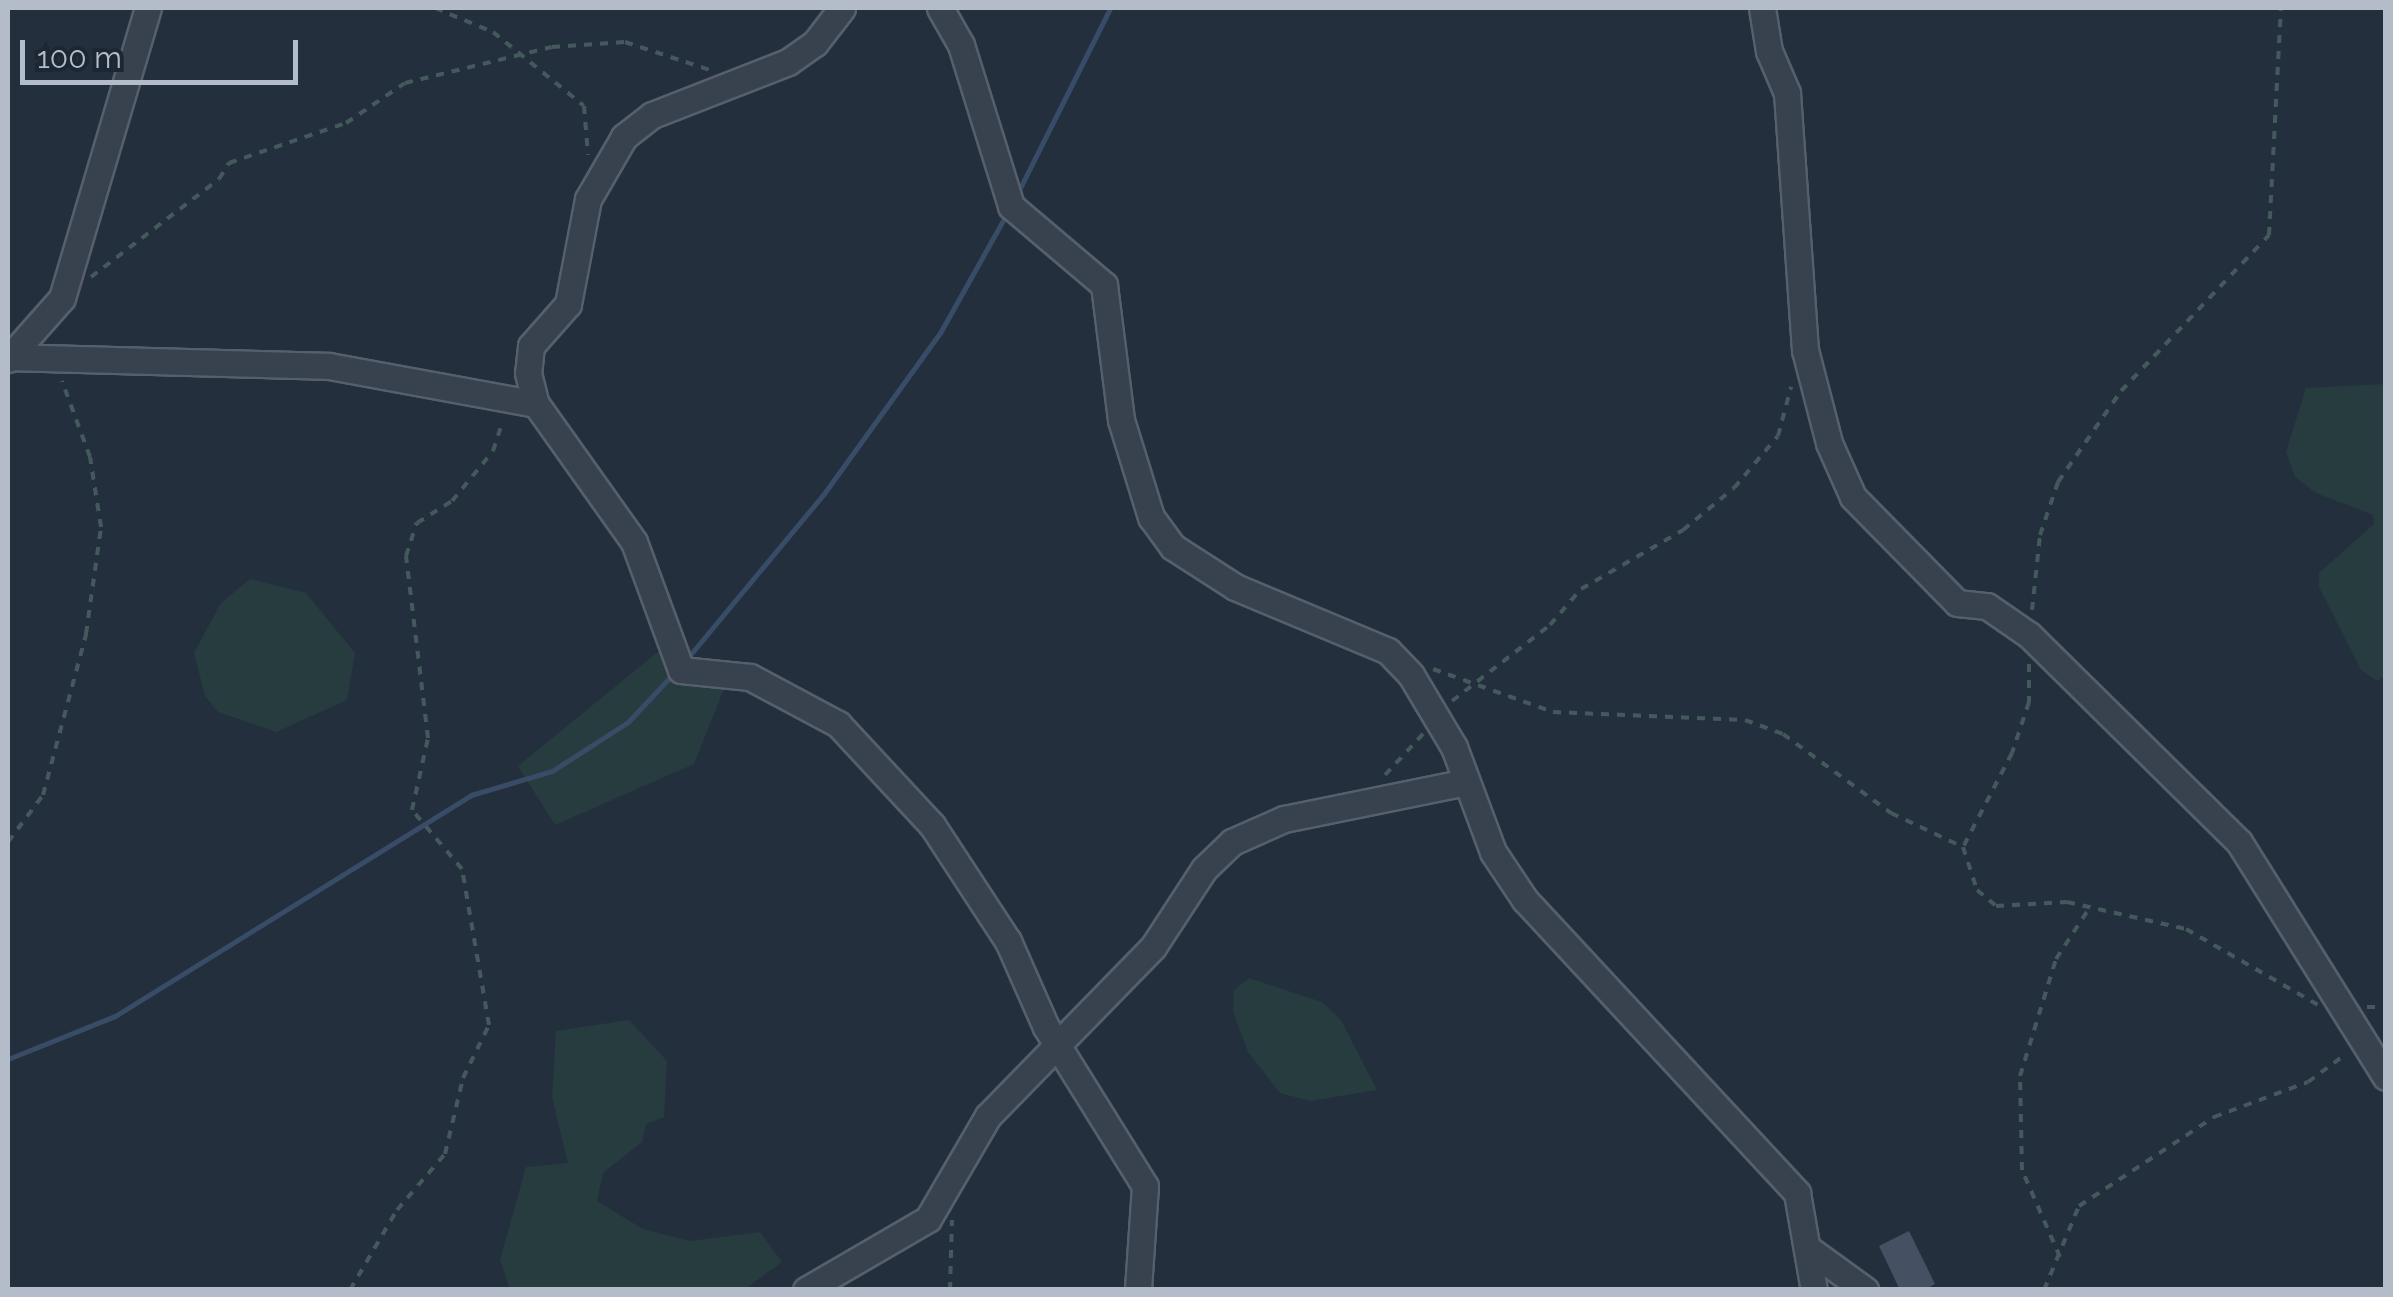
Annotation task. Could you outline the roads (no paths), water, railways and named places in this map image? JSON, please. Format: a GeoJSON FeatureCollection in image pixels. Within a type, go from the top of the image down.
{"type":"FeatureCollection","features":[{"type":"Feature","properties":{"kind":"street"},"geometry":{"type":"LineString","coordinates":[[8,358],[62,298],[148,8]]}},
{"type":"Feature","properties":{"kind":"street"},"geometry":{"type":"LineString","coordinates":[[842,8],[816,43],[788,62],[732,80],[652,115],[624,137],[588,199],[568,304],[531,346],[536,404],[634,542],[682,670],[769,685],[838,724],[887,770],[1008,941],[1059,1044],[1145,1186],[1138,1290]]}},
{"type":"Feature","properties":{"kind":"street"},"geometry":{"type":"LineString","coordinates":[[940,8],[962,45],[1011,206],[1104,285],[1120,420],[1151,517],[1173,547],[1234,588],[1388,651],[1437,717],[1493,852],[1524,900],[1798,1194],[1803,1245],[1816,1270],[1814,1290]]}},
{"type":"Feature","properties":{"kind":"street"},"geometry":{"type":"LineString","coordinates":[[1762,8],[1768,51],[1787,92],[1797,302],[1829,442],[1853,497],[1956,603],[1987,606],[2029,635],[2252,858],[2386,1077]]}},
{"type":"Feature","properties":{"kind":"street"},"geometry":{"type":"LineString","coordinates":[[8,358],[60,354],[329,366],[511,394],[536,404]]}},
{"type":"Feature","properties":{"kind":"street"},"geometry":{"type":"LineString","coordinates":[[806,1290],[928,1219],[988,1116],[1154,947],[1204,869],[1232,842],[1284,819],[1466,782]]}},
{"type":"Feature","properties":{"kind":"street"},"geometry":{"type":"LineString","coordinates":[[1803,1245],[1865,1290]]}},
{"type":"Feature","properties":{"kind":"waterway"},"geometry":{"type":"LineString","coordinates":[[1017,194],[1110,8]]}},
{"type":"Feature","properties":{"kind":"waterway"},"geometry":{"type":"LineString","coordinates":[[685,661],[823,495],[940,333],[1007,213]]}},
{"type":"Feature","properties":{"kind":"waterway"},"geometry":{"type":"LineString","coordinates":[[8,1059],[115,1016],[471,795],[552,771],[628,722],[674,673]]}}]}
